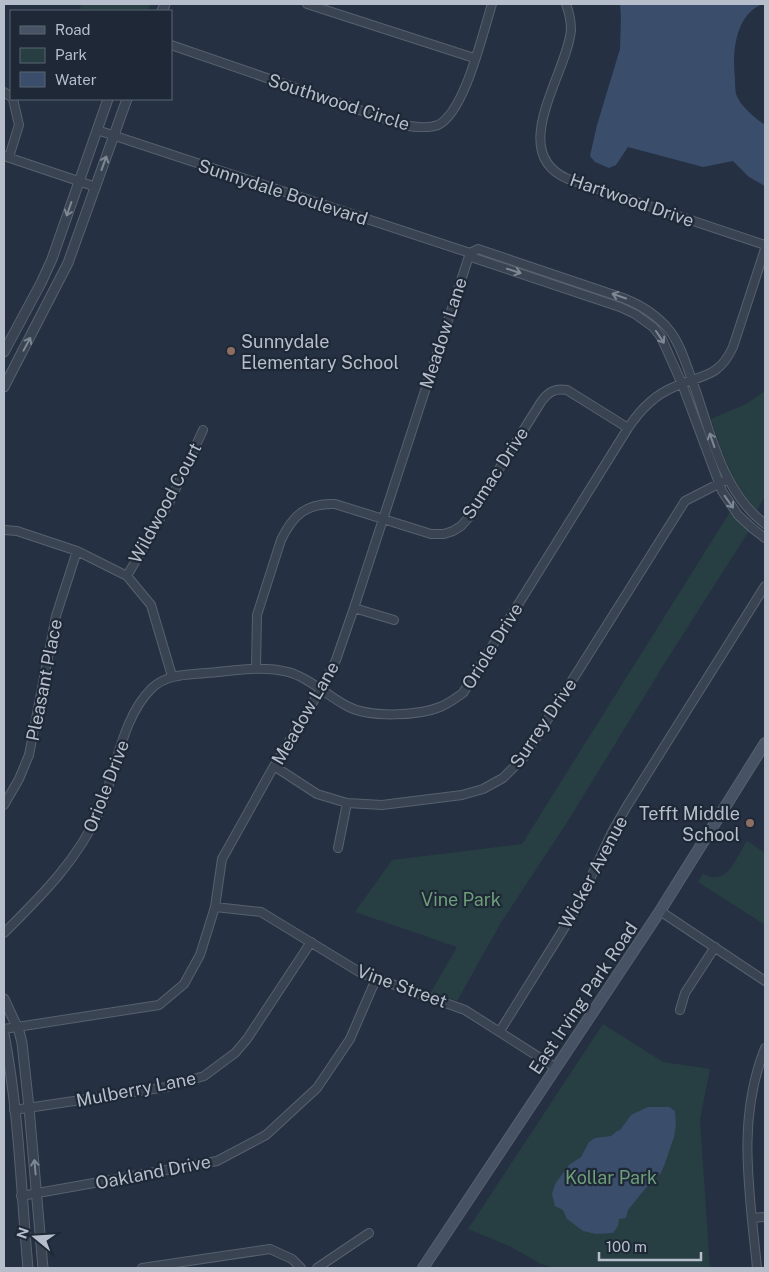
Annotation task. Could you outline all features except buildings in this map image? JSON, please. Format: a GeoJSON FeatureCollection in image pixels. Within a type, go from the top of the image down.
{"type":"FeatureCollection","features":[{"type":"Feature","properties":{"kind":"main road","name":"East Irving Park Road"},"geometry":{"type":"LineString","coordinates":[[423,1268],[660,911],[765,743]]}},
{"type":"Feature","properties":{"kind":"street"},"geometry":{"type":"LineString","coordinates":[[307,4],[474,58]]}},
{"type":"Feature","properties":{"kind":"street","name":"Southwood Circle"},"geometry":{"type":"LineString","coordinates":[[172,45],[403,125],[419,127],[437,125],[451,113],[462,97],[492,4]]}},
{"type":"Feature","properties":{"kind":"street","name":"Hartwood Drive"},"geometry":{"type":"LineString","coordinates":[[566,4],[570,15],[570,33],[540,132],[542,152],[549,165],[568,179],[765,245]]}},
{"type":"Feature","properties":{"kind":"street"},"geometry":{"type":"LineString","coordinates":[[13,100],[19,125],[7,157],[96,187]]}},
{"type":"Feature","properties":{"kind":"street"},"geometry":{"type":"LineString","coordinates":[[4,352],[49,265],[108,100]]}},
{"type":"Feature","properties":{"kind":"street"},"geometry":{"type":"LineString","coordinates":[[4,387],[61,279],[127,100]]}},
{"type":"Feature","properties":{"kind":"street","name":"Sunnydale Boulevard"},"geometry":{"type":"LineString","coordinates":[[97,130],[470,253],[474,258],[609,302],[635,314],[661,337],[682,384],[718,484],[726,499],[738,515],[765,538]]}},
{"type":"Feature","properties":{"kind":"street","name":"Sunnydale Boulevard"},"geometry":{"type":"LineString","coordinates":[[470,253],[478,249],[623,298],[640,306],[660,321],[671,332],[680,349],[728,479],[742,502],[765,524]]}},
{"type":"Feature","properties":{"kind":"street","name":"Oriole Drive"},"geometry":{"type":"LineString","coordinates":[[4,934],[73,859],[100,811],[122,743],[136,709],[153,688],[172,676],[256,668],[290,672],[349,707],[376,714],[409,714],[440,707],[463,693],[640,410],[674,386],[712,373],[728,356],[733,347],[765,249]]}},
{"type":"Feature","properties":{"kind":"street","name":"Meadow Lane"},"geometry":{"type":"LineString","coordinates":[[4,1029],[159,1005],[184,984],[200,956],[215,907],[222,859],[336,660],[470,253]]}},
{"type":"Feature","properties":{"kind":"street","name":"Sumac Drive"},"geometry":{"type":"LineString","coordinates":[[256,668],[255,632],[257,615],[281,540],[295,517],[309,508],[322,504],[345,506],[430,534],[444,534],[461,526],[469,517],[541,402],[548,393],[553,391],[568,390],[628,428]]}},
{"type":"Feature","properties":{"kind":"street","name":"Wildwood Court"},"geometry":{"type":"LineString","coordinates":[[126,576],[170,501],[203,430]]}},
{"type":"Feature","properties":{"kind":"street","name":"Surrey Drive"},"geometry":{"type":"LineString","coordinates":[[274,766],[317,794],[347,803],[382,804],[462,795],[493,784],[512,770],[528,750],[685,500],[728,479]]}},
{"type":"Feature","properties":{"kind":"street"},"geometry":{"type":"LineString","coordinates":[[4,530],[17,531],[77,551],[126,576],[151,605],[172,676]]}},
{"type":"Feature","properties":{"kind":"street","name":"Pleasant Place"},"geometry":{"type":"LineString","coordinates":[[4,805],[19,779],[29,755],[56,616],[77,551]]}},
{"type":"Feature","properties":{"kind":"street","name":"Wicker Avenue"},"geometry":{"type":"LineString","coordinates":[[500,1031],[576,908],[612,832],[627,806],[765,586]]}},
{"type":"Feature","properties":{"kind":"street"},"geometry":{"type":"LineString","coordinates":[[354,608],[394,620]]}},
{"type":"Feature","properties":{"kind":"street"},"geometry":{"type":"LineString","coordinates":[[338,848],[347,803]]}},
{"type":"Feature","properties":{"kind":"street","name":"Vine Street"},"geometry":{"type":"LineString","coordinates":[[215,907],[261,912],[347,966],[376,979],[459,1007],[500,1031],[556,1068]]}},
{"type":"Feature","properties":{"kind":"street"},"geometry":{"type":"LineString","coordinates":[[660,911],[765,981]]}},
{"type":"Feature","properties":{"kind":"street","name":"Mulberry Lane"},"geometry":{"type":"LineString","coordinates":[[14,1110],[167,1087],[204,1076],[234,1053],[247,1038],[311,942]]}},
{"type":"Feature","properties":{"kind":"street"},"geometry":{"type":"LineString","coordinates":[[680,1010],[685,993],[715,948]]}},
{"type":"Feature","properties":{"kind":"street","name":"Oakland Drive"},"geometry":{"type":"LineString","coordinates":[[21,1196],[217,1161],[266,1135],[317,1088],[350,1039],[376,979]]}},
{"type":"Feature","properties":{"kind":"street"},"geometry":{"type":"LineString","coordinates":[[4,999],[22,1043],[43,1268]]}},
{"type":"Feature","properties":{"kind":"street"},"geometry":{"type":"LineString","coordinates":[[4,1034],[10,1071],[28,1268]]}},
{"type":"Feature","properties":{"kind":"street"},"geometry":{"type":"LineString","coordinates":[[757,1268],[747,1155],[747,1123],[754,1081],[765,1048]]}},
{"type":"Feature","properties":{"kind":"street"},"geometry":{"type":"LineString","coordinates":[[752,1218],[765,1217]]}},
{"type":"Feature","properties":{"kind":"street"},"geometry":{"type":"LineString","coordinates":[[317,1268],[369,1233]]}},
{"type":"Feature","properties":{"kind":"street"},"geometry":{"type":"LineString","coordinates":[[142,1268],[270,1249],[292,1259],[301,1268]]}},
{"type":"Feature","properties":{"kind":"green space"},"geometry":{"type":"Polygon","coordinates":[[[80,4],[151,4],[148,10],[81,10],[80,4]]]}},
{"type":"Feature","properties":{"kind":"green space"},"geometry":{"type":"Polygon","coordinates":[[[765,391],[765,496],[757,510],[740,489],[734,478],[711,419],[746,404],[765,391]]]}},
{"type":"Feature","properties":{"kind":"green space","name":"Vine Park"},"geometry":{"type":"Polygon","coordinates":[[[730,512],[749,531],[666,661],[566,824],[502,921],[457,1001],[431,992],[457,947],[355,912],[392,860],[522,844],[730,512]]]}},
{"type":"Feature","properties":{"kind":"green space"},"geometry":{"type":"Polygon","coordinates":[[[747,841],[765,853],[765,925],[698,882],[703,874],[718,877],[730,869],[747,841]]]}},
{"type":"Feature","properties":{"kind":"green space","name":"Kollar Park"},"geometry":{"type":"Polygon","coordinates":[[[603,1024],[663,1062],[710,1069],[700,1120],[710,1268],[554,1268],[541,1264],[511,1247],[468,1229],[603,1024]]]}},
{"type":"Feature","properties":{"kind":"water"},"geometry":{"type":"Polygon","coordinates":[[[620,4],[763,4],[746,16],[741,25],[735,46],[734,68],[735,90],[738,98],[748,111],[765,125],[765,186],[749,177],[733,161],[703,167],[628,147],[616,165],[609,168],[595,162],[590,156],[597,125],[620,49],[620,4]]]}},
{"type":"Feature","properties":{"kind":"water"},"geometry":{"type":"Polygon","coordinates":[[[648,1107],[669,1107],[675,1111],[676,1125],[674,1137],[661,1173],[628,1210],[626,1218],[619,1219],[618,1226],[613,1233],[596,1234],[583,1231],[567,1219],[563,1210],[555,1206],[552,1194],[555,1184],[569,1165],[581,1157],[589,1142],[595,1138],[611,1136],[620,1130],[631,1115],[648,1107]]]}},
{"type":"Feature","properties":{"kind":"place","name":"Sunnydale Elementary School"},"geometry":{"type":"Point","coordinates":[231,351]}},
{"type":"Feature","properties":{"kind":"place","name":"Tefft Middle School"},"geometry":{"type":"Point","coordinates":[750,823]}}]}
